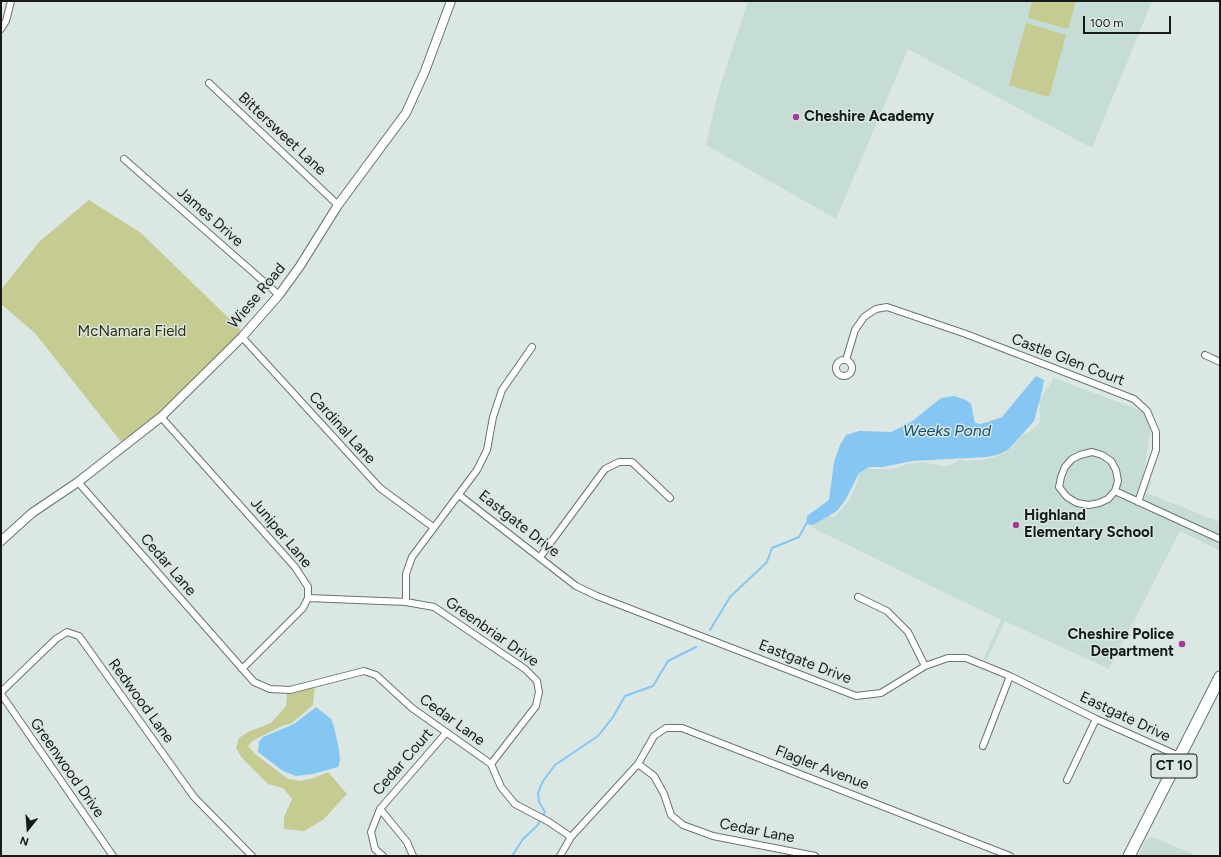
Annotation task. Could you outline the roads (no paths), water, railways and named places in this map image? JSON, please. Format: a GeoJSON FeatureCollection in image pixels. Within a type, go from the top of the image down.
{"type":"FeatureCollection","features":[{"type":"Feature","properties":{"kind":"highway","name":"CT 10"},"geometry":{"type":"LineString","coordinates":[[1129,856],[1220,677]]}},
{"type":"Feature","properties":{"kind":"street"},"geometry":{"type":"LineString","coordinates":[[1,29],[6,21],[11,1]]}},
{"type":"Feature","properties":{"kind":"street","name":"Wiese Road"},"geometry":{"type":"LineString","coordinates":[[1,541],[32,513],[78,482],[161,417],[242,337],[279,295],[300,266],[338,205],[406,113],[425,71],[451,1]]}},
{"type":"Feature","properties":{"kind":"street","name":"Bittersweet Lane"},"geometry":{"type":"LineString","coordinates":[[209,83],[338,205]]}},
{"type":"Feature","properties":{"kind":"street","name":"James Drive"},"geometry":{"type":"LineString","coordinates":[[124,159],[279,295]]}},
{"type":"Feature","properties":{"kind":"street","name":"Castle Glen Court"},"geometry":{"type":"LineString","coordinates":[[846,360],[855,330],[864,318],[876,309],[887,307],[959,332],[1134,399],[1147,411],[1156,432],[1156,450],[1138,502]]}},
{"type":"Feature","properties":{"kind":"street","name":"Cardinal Lane"},"geometry":{"type":"LineString","coordinates":[[242,337],[380,488],[433,527]]}},
{"type":"Feature","properties":{"kind":"street"},"geometry":{"type":"LineString","coordinates":[[406,602],[406,574],[412,556],[477,470],[487,450],[493,417],[502,390],[532,347]]}},
{"type":"Feature","properties":{"kind":"street"},"geometry":{"type":"LineString","coordinates":[[1205,355],[1220,362]]}},
{"type":"Feature","properties":{"kind":"street","name":"Juniper Lane"},"geometry":{"type":"LineString","coordinates":[[161,417],[295,567],[308,587],[308,598]]}},
{"type":"Feature","properties":{"kind":"street"},"geometry":{"type":"LineString","coordinates":[[1092,452],[1102,455],[1113,466],[1118,481],[1115,491],[1108,498],[1089,505],[1077,503],[1067,497],[1059,487],[1062,472],[1072,459],[1080,455],[1092,452]]}},
{"type":"Feature","properties":{"kind":"street"},"geometry":{"type":"LineString","coordinates":[[540,557],[605,469],[619,462],[632,462],[670,498]]}},
{"type":"Feature","properties":{"kind":"street","name":"Cedar Lane"},"geometry":{"type":"LineString","coordinates":[[78,482],[254,682],[270,689],[290,690],[364,671],[376,675],[412,708],[491,764],[501,787],[515,804],[549,822],[571,837]]}},
{"type":"Feature","properties":{"kind":"street"},"geometry":{"type":"LineString","coordinates":[[1115,491],[1220,540]]}},
{"type":"Feature","properties":{"kind":"street","name":"Eastgate Drive"},"geometry":{"type":"LineString","coordinates":[[459,495],[576,586],[597,596],[856,696],[881,693],[925,666],[948,658],[966,658],[1010,676],[1096,719],[1179,756]]}},
{"type":"Feature","properties":{"kind":"street"},"geometry":{"type":"LineString","coordinates":[[858,596],[887,611],[908,632],[925,666]]}},
{"type":"Feature","properties":{"kind":"street"},"geometry":{"type":"LineString","coordinates":[[242,669],[303,608],[308,598]]}},
{"type":"Feature","properties":{"kind":"street","name":"Greenbriar Drive"},"geometry":{"type":"LineString","coordinates":[[308,598],[406,602],[434,607],[525,669],[537,680],[540,692],[536,706],[491,764]]}},
{"type":"Feature","properties":{"kind":"street","name":"Redwood Lane"},"geometry":{"type":"LineString","coordinates":[[1,693],[56,639],[67,632],[78,636],[194,797],[252,856]]}},
{"type":"Feature","properties":{"kind":"street"},"geometry":{"type":"LineString","coordinates":[[983,746],[1010,676]]}},
{"type":"Feature","properties":{"kind":"street","name":"Greenwood Drive"},"geometry":{"type":"LineString","coordinates":[[1,693],[112,856]]}},
{"type":"Feature","properties":{"kind":"street"},"geometry":{"type":"LineString","coordinates":[[1067,780],[1096,719]]}},
{"type":"Feature","properties":{"kind":"street","name":"Flagler Avenue"},"geometry":{"type":"LineString","coordinates":[[638,764],[654,736],[666,728],[682,728],[1010,856]]}},
{"type":"Feature","properties":{"kind":"street","name":"Cedar Court"},"geometry":{"type":"LineString","coordinates":[[383,856],[374,848],[371,832],[380,809],[446,733]]}},
{"type":"Feature","properties":{"kind":"street"},"geometry":{"type":"LineString","coordinates":[[560,856],[571,837],[638,764]]}},
{"type":"Feature","properties":{"kind":"street","name":"Cedar Lane"},"geometry":{"type":"LineString","coordinates":[[638,764],[654,776],[664,794],[671,815],[683,825],[713,836],[815,856]]}},
{"type":"Feature","properties":{"kind":"street","name":"Cedar Court"},"geometry":{"type":"LineString","coordinates":[[380,809],[407,842],[414,856]]}},
{"type":"Feature","properties":{"kind":"water","name":"Weeks Pond"},"geometry":{"type":"Polygon","coordinates":[[[1036,376],[1044,380],[1034,421],[1009,449],[1000,454],[987,457],[912,461],[883,467],[869,467],[859,473],[846,499],[837,511],[813,525],[806,524],[807,516],[829,500],[834,462],[840,445],[846,435],[859,431],[891,432],[911,422],[941,398],[954,396],[966,400],[971,404],[975,423],[980,424],[988,422],[1002,417],[1036,376]]]}},
{"type":"Feature","properties":{"kind":"water"},"geometry":{"type":"Polygon","coordinates":[[[316,707],[331,719],[334,727],[339,749],[340,761],[338,767],[313,774],[296,776],[283,771],[258,752],[259,742],[263,737],[294,724],[316,707]]]}},
{"type":"Feature","properties":{"kind":"waterway"},"geometry":{"type":"LineString","coordinates":[[710,630],[730,597],[767,562],[772,548],[799,537],[806,524]]}},
{"type":"Feature","properties":{"kind":"waterway"},"geometry":{"type":"LineString","coordinates":[[512,856],[523,839],[537,826],[545,812],[539,802],[538,793],[543,781],[555,765],[598,736],[613,717],[625,696],[653,686],[668,661],[696,647]]}},
{"type":"Feature","properties":{"kind":"place","name":"Cheshire Academy"},"geometry":{"type":"Point","coordinates":[796,117]}},
{"type":"Feature","properties":{"kind":"place","name":"Highland Elementary School"},"geometry":{"type":"Point","coordinates":[1016,525]}},
{"type":"Feature","properties":{"kind":"place","name":"Cheshire Police Department"},"geometry":{"type":"Point","coordinates":[1182,644]}},
{"type":"Feature","properties":{"kind":"park label","name":"McNamara Field"},"geometry":{"type":"Point","coordinates":[132,332]}}]}
